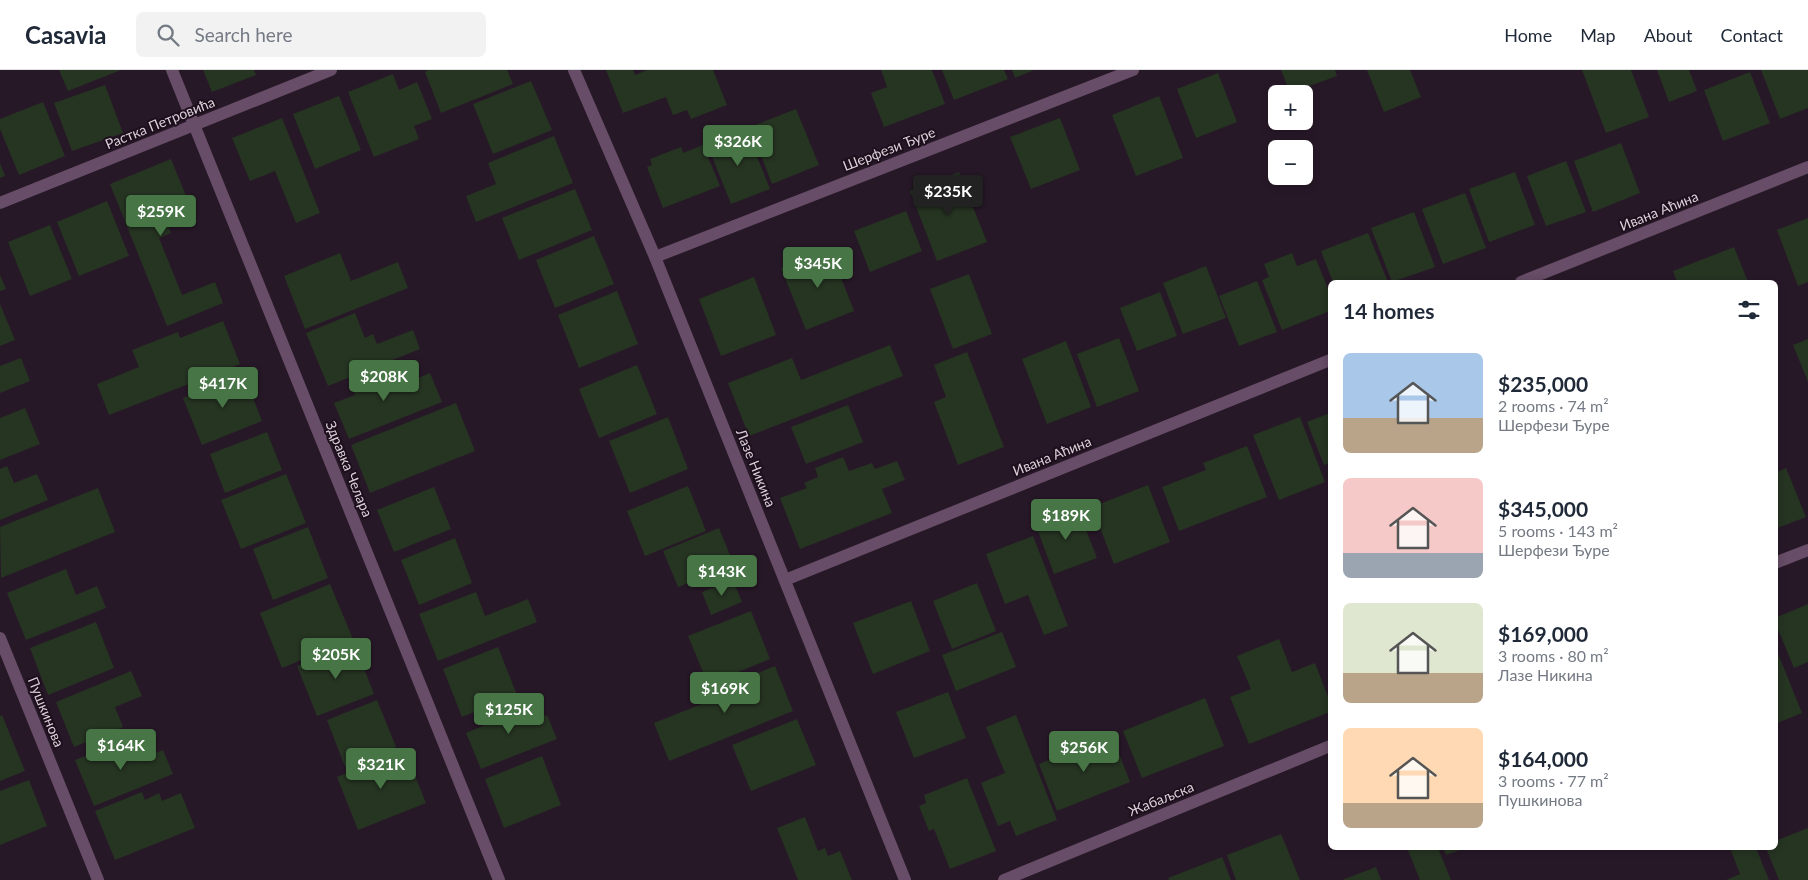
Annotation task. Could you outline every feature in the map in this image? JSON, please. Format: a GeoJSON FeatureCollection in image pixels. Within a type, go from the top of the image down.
{"type":"FeatureCollection","features":[{"type":"Feature","properties":{"kind":"street","name":"Здравка Челара"},"geometry":{"type":"LineString","coordinates":[[172,70],[499,880]]}},
{"type":"Feature","properties":{"kind":"street","name":"Растка Петровића"},"geometry":{"type":"LineString","coordinates":[[0,204],[331,70]]}},
{"type":"Feature","properties":{"kind":"street","name":"Лазе Никина"},"geometry":{"type":"LineString","coordinates":[[574,70],[655,257],[905,880]]}},
{"type":"Feature","properties":{"kind":"street","name":"Шерфези Ђуре"},"geometry":{"type":"LineString","coordinates":[[655,257],[1133,70]]}},
{"type":"Feature","properties":{"kind":"street","name":"Ивана Аћина"},"geometry":{"type":"LineString","coordinates":[[1526,280],[1808,167]]}},
{"type":"Feature","properties":{"kind":"street","name":"Ивана Аћина"},"geometry":{"type":"LineString","coordinates":[[785,580],[1328,361]]}},
{"type":"Feature","properties":{"kind":"street"},"geometry":{"type":"LineString","coordinates":[[1778,562],[1808,550]]}},
{"type":"Feature","properties":{"kind":"street","name":"Пушкинова"},"geometry":{"type":"LineString","coordinates":[[0,638],[98,880]]}},
{"type":"Feature","properties":{"kind":"street","name":"Жабаљска"},"geometry":{"type":"LineString","coordinates":[[1004,880],[1328,747]]}},
{"type":"Feature","properties":{"kind":"building"},"geometry":{"type":"Polygon","coordinates":[[[59,70],[121,70],[68,91],[59,70]]]}},
{"type":"Feature","properties":{"kind":"building"},"geometry":{"type":"Polygon","coordinates":[[[203,70],[254,70],[256,75],[212,92],[203,70]]]}},
{"type":"Feature","properties":{"kind":"building"},"geometry":{"type":"Polygon","coordinates":[[[428,70],[507,70],[513,84],[441,113],[425,72],[428,70]]]}},
{"type":"Feature","properties":{"kind":"building"},"geometry":{"type":"Polygon","coordinates":[[[606,70],[633,70],[635,75],[647,70],[713,70],[727,105],[691,119],[687,110],[673,115],[666,97],[623,113],[606,70]]]}},
{"type":"Feature","properties":{"kind":"building"},"geometry":{"type":"Polygon","coordinates":[[[881,70],[932,70],[945,104],[884,127],[871,93],[887,87],[881,70]]]}},
{"type":"Feature","properties":{"kind":"building"},"geometry":{"type":"Polygon","coordinates":[[[942,70],[1004,70],[1008,79],[954,100],[942,70]]]}},
{"type":"Feature","properties":{"kind":"building"},"geometry":{"type":"Polygon","coordinates":[[[1012,70],[1034,70],[1015,78],[1012,70]]]}},
{"type":"Feature","properties":{"kind":"building"},"geometry":{"type":"Polygon","coordinates":[[[1281,70],[1335,70],[1337,76],[1312,85],[1287,85],[1281,70]]]}},
{"type":"Feature","properties":{"kind":"building"},"geometry":{"type":"Polygon","coordinates":[[[1367,70],[1410,70],[1421,97],[1384,112],[1367,70]]]}},
{"type":"Feature","properties":{"kind":"building"},"geometry":{"type":"Polygon","coordinates":[[[1582,70],[1631,70],[1649,117],[1606,133],[1582,70]]]}},
{"type":"Feature","properties":{"kind":"building"},"geometry":{"type":"Polygon","coordinates":[[[1657,70],[1689,70],[1697,91],[1669,102],[1657,70]]]}},
{"type":"Feature","properties":{"kind":"building"},"geometry":{"type":"Polygon","coordinates":[[[1761,70],[1808,70],[1808,108],[1780,119],[1761,70]]]}},
{"type":"Feature","properties":{"kind":"building"},"geometry":{"type":"Polygon","coordinates":[[[1750,72],[1770,123],[1723,141],[1704,90],[1750,72]]]}},
{"type":"Feature","properties":{"kind":"building"},"geometry":{"type":"Polygon","coordinates":[[[1218,73],[1237,122],[1196,138],[1177,89],[1218,73]]]}},
{"type":"Feature","properties":{"kind":"building"},"geometry":{"type":"Polygon","coordinates":[[[393,74],[399,90],[417,82],[432,119],[414,126],[419,139],[374,157],[348,92],[393,74]]]}},
{"type":"Feature","properties":{"kind":"building"},"geometry":{"type":"Polygon","coordinates":[[[531,81],[552,130],[493,154],[473,104],[531,81]]]}},
{"type":"Feature","properties":{"kind":"building"},"geometry":{"type":"Polygon","coordinates":[[[105,85],[123,133],[72,151],[54,103],[105,85]]]}},
{"type":"Feature","properties":{"kind":"building"},"geometry":{"type":"Polygon","coordinates":[[[339,96],[361,150],[315,169],[293,114],[339,96]]]}},
{"type":"Feature","properties":{"kind":"building"},"geometry":{"type":"Polygon","coordinates":[[[1159,96],[1183,158],[1136,176],[1112,115],[1159,96]]]}},
{"type":"Feature","properties":{"kind":"building"},"geometry":{"type":"Polygon","coordinates":[[[43,102],[65,156],[19,175],[0,129],[0,119],[43,102]]]}},
{"type":"Feature","properties":{"kind":"building"},"geometry":{"type":"Polygon","coordinates":[[[796,109],[819,165],[772,184],[750,127],[796,109]]]}},
{"type":"Feature","properties":{"kind":"building"},"geometry":{"type":"Polygon","coordinates":[[[282,118],[320,213],[296,223],[275,171],[250,181],[232,138],[282,118]]]}},
{"type":"Feature","properties":{"kind":"building"},"geometry":{"type":"Polygon","coordinates":[[[1060,118],[1080,170],[1031,189],[1010,137],[1060,118]]]}},
{"type":"Feature","properties":{"kind":"building"},"geometry":{"type":"Polygon","coordinates":[[[746,129],[770,189],[731,204],[707,144],[746,129]]]}},
{"type":"Feature","properties":{"kind":"building"},"geometry":{"type":"Polygon","coordinates":[[[554,136],[573,183],[476,222],[466,196],[496,184],[488,163],[554,136]]]}},
{"type":"Feature","properties":{"kind":"building"},"geometry":{"type":"Polygon","coordinates":[[[1621,143],[1640,193],[1593,212],[1574,161],[1621,143]]]}},
{"type":"Feature","properties":{"kind":"building"},"geometry":{"type":"Polygon","coordinates":[[[703,145],[720,186],[663,208],[647,167],[652,165],[650,159],[681,147],[683,153],[703,145]]]}},
{"type":"Feature","properties":{"kind":"building"},"geometry":{"type":"Polygon","coordinates":[[[171,159],[193,213],[167,224],[171,233],[159,238],[182,295],[215,282],[223,303],[167,326],[110,184],[171,159]]]}},
{"type":"Feature","properties":{"kind":"building"},"geometry":{"type":"Polygon","coordinates":[[[1566,161],[1586,212],[1546,226],[1527,176],[1566,161]]]}},
{"type":"Feature","properties":{"kind":"building"},"geometry":{"type":"Polygon","coordinates":[[[0,163],[5,176],[0,178],[0,163]]]}},
{"type":"Feature","properties":{"kind":"building"},"geometry":{"type":"Polygon","coordinates":[[[959,172],[987,242],[937,261],[910,191],[959,172]]]}},
{"type":"Feature","properties":{"kind":"building"},"geometry":{"type":"Polygon","coordinates":[[[1515,172],[1535,225],[1489,242],[1469,189],[1515,172]]]}},
{"type":"Feature","properties":{"kind":"building"},"geometry":{"type":"Polygon","coordinates":[[[575,189],[592,230],[519,260],[502,218],[575,189]]]}},
{"type":"Feature","properties":{"kind":"building"},"geometry":{"type":"Polygon","coordinates":[[[1465,193],[1486,248],[1443,264],[1422,209],[1465,193]]]}},
{"type":"Feature","properties":{"kind":"building"},"geometry":{"type":"Polygon","coordinates":[[[107,201],[129,256],[79,276],[57,222],[107,201]]]}},
{"type":"Feature","properties":{"kind":"building"},"geometry":{"type":"Polygon","coordinates":[[[906,211],[922,251],[870,272],[854,231],[906,211]]]}},
{"type":"Feature","properties":{"kind":"building"},"geometry":{"type":"Polygon","coordinates":[[[1414,212],[1435,267],[1398,280],[1391,280],[1371,228],[1414,212]]]}},
{"type":"Feature","properties":{"kind":"building"},"geometry":{"type":"Polygon","coordinates":[[[1808,218],[1808,282],[1798,286],[1777,230],[1808,218]]]}},
{"type":"Feature","properties":{"kind":"building"},"geometry":{"type":"Polygon","coordinates":[[[50,225],[72,279],[30,296],[8,242],[50,225]]]}},
{"type":"Feature","properties":{"kind":"building"},"geometry":{"type":"Polygon","coordinates":[[[1368,233],[1387,280],[1332,280],[1321,251],[1368,233]]]}},
{"type":"Feature","properties":{"kind":"building"},"geometry":{"type":"Polygon","coordinates":[[[594,236],[614,284],[555,308],[536,260],[594,236]]]}},
{"type":"Feature","properties":{"kind":"building"},"geometry":{"type":"Polygon","coordinates":[[[1734,247],[1747,280],[1676,280],[1673,271],[1734,247]]]}},
{"type":"Feature","properties":{"kind":"building"},"geometry":{"type":"Polygon","coordinates":[[[830,249],[854,311],[806,330],[781,268],[830,249]]]}},
{"type":"Feature","properties":{"kind":"building"},"geometry":{"type":"Polygon","coordinates":[[[340,253],[351,281],[398,262],[408,288],[305,329],[284,276],[340,253]]]}},
{"type":"Feature","properties":{"kind":"building"},"geometry":{"type":"Polygon","coordinates":[[[1292,253],[1297,266],[1316,259],[1328,289],[1328,312],[1282,330],[1262,280],[1269,277],[1264,264],[1292,253]]]}},
{"type":"Feature","properties":{"kind":"building"},"geometry":{"type":"Polygon","coordinates":[[[1206,266],[1226,318],[1183,334],[1163,283],[1206,266]]]}},
{"type":"Feature","properties":{"kind":"building"},"geometry":{"type":"Polygon","coordinates":[[[969,274],[992,334],[953,349],[930,289],[969,274]]]}},
{"type":"Feature","properties":{"kind":"building"},"geometry":{"type":"Polygon","coordinates":[[[0,275],[6,289],[0,291],[0,275]]]}},
{"type":"Feature","properties":{"kind":"building"},"geometry":{"type":"Polygon","coordinates":[[[754,277],[776,335],[721,356],[699,299],[754,277]]]}},
{"type":"Feature","properties":{"kind":"building"},"geometry":{"type":"Polygon","coordinates":[[[1257,281],[1277,332],[1239,346],[1219,296],[1257,281]]]}},
{"type":"Feature","properties":{"kind":"building"},"geometry":{"type":"Polygon","coordinates":[[[617,291],[638,344],[579,368],[558,315],[617,291]]]}},
{"type":"Feature","properties":{"kind":"building"},"geometry":{"type":"Polygon","coordinates":[[[1160,292],[1177,336],[1137,351],[1120,308],[1160,292]]]}},
{"type":"Feature","properties":{"kind":"building"},"geometry":{"type":"Polygon","coordinates":[[[0,304],[15,340],[0,346],[0,304]]]}},
{"type":"Feature","properties":{"kind":"building"},"geometry":{"type":"Polygon","coordinates":[[[355,313],[365,338],[373,334],[377,344],[413,330],[420,349],[328,386],[306,333],[355,313]]]}},
{"type":"Feature","properties":{"kind":"building"},"geometry":{"type":"Polygon","coordinates":[[[223,321],[240,364],[109,415],[97,384],[139,367],[132,350],[178,332],[180,338],[223,321]]]}},
{"type":"Feature","properties":{"kind":"building"},"geometry":{"type":"Polygon","coordinates":[[[1119,338],[1139,391],[1097,407],[1077,354],[1119,338]]]}},
{"type":"Feature","properties":{"kind":"building"},"geometry":{"type":"Polygon","coordinates":[[[1808,339],[1808,382],[1793,345],[1808,339]]]}},
{"type":"Feature","properties":{"kind":"building"},"geometry":{"type":"Polygon","coordinates":[[[1066,341],[1091,407],[1047,424],[1022,359],[1066,341]]]}},
{"type":"Feature","properties":{"kind":"building"},"geometry":{"type":"Polygon","coordinates":[[[890,345],[903,376],[749,436],[728,383],[792,358],[801,380],[890,345]]]}},
{"type":"Feature","properties":{"kind":"building"},"geometry":{"type":"Polygon","coordinates":[[[967,352],[1004,447],[958,465],[934,402],[946,397],[934,365],[967,352]]]}},
{"type":"Feature","properties":{"kind":"building"},"geometry":{"type":"Polygon","coordinates":[[[21,358],[30,381],[0,393],[0,366],[21,358]]]}},
{"type":"Feature","properties":{"kind":"building"},"geometry":{"type":"Polygon","coordinates":[[[637,365],[657,414],[599,438],[579,389],[637,365]]]}},
{"type":"Feature","properties":{"kind":"building"},"geometry":{"type":"Polygon","coordinates":[[[389,369],[397,387],[430,373],[442,402],[349,439],[334,403],[355,395],[351,383],[389,369]]]}},
{"type":"Feature","properties":{"kind":"building"},"geometry":{"type":"Polygon","coordinates":[[[244,374],[262,421],[202,445],[183,398],[244,374]]]}},
{"type":"Feature","properties":{"kind":"building"},"geometry":{"type":"Polygon","coordinates":[[[456,403],[475,451],[370,493],[351,445],[456,403]]]}},
{"type":"Feature","properties":{"kind":"building"},"geometry":{"type":"Polygon","coordinates":[[[848,405],[863,442],[806,464],[791,427],[848,405]]]}},
{"type":"Feature","properties":{"kind":"building"},"geometry":{"type":"Polygon","coordinates":[[[25,408],[40,444],[0,460],[0,418],[25,408]]]}},
{"type":"Feature","properties":{"kind":"building"},"geometry":{"type":"Polygon","coordinates":[[[1328,414],[1328,464],[1324,465],[1307,422],[1328,414]]]}},
{"type":"Feature","properties":{"kind":"building"},"geometry":{"type":"Polygon","coordinates":[[[668,417],[688,469],[630,493],[609,441],[668,417]]]}},
{"type":"Feature","properties":{"kind":"building"},"geometry":{"type":"Polygon","coordinates":[[[1300,417],[1325,482],[1279,500],[1253,435],[1300,417]]]}},
{"type":"Feature","properties":{"kind":"building"},"geometry":{"type":"Polygon","coordinates":[[[267,432],[282,470],[225,493],[210,454],[267,432]]]}},
{"type":"Feature","properties":{"kind":"building"},"geometry":{"type":"Polygon","coordinates":[[[1247,446],[1267,497],[1179,531],[1162,487],[1206,470],[1203,463],[1247,446]]]}},
{"type":"Feature","properties":{"kind":"building"},"geometry":{"type":"Polygon","coordinates":[[[843,457],[849,471],[872,463],[875,469],[897,461],[905,480],[882,489],[892,513],[800,549],[780,498],[807,488],[804,483],[818,477],[815,468],[843,457]]]}},
{"type":"Feature","properties":{"kind":"building"},"geometry":{"type":"Polygon","coordinates":[[[7,466],[14,483],[37,474],[48,500],[0,520],[0,469],[7,466]]]}},
{"type":"Feature","properties":{"kind":"building"},"geometry":{"type":"Polygon","coordinates":[[[1786,468],[1806,517],[1778,528],[1778,472],[1786,468]]]}},
{"type":"Feature","properties":{"kind":"building"},"geometry":{"type":"Polygon","coordinates":[[[286,474],[306,523],[241,549],[221,500],[286,474]]]}},
{"type":"Feature","properties":{"kind":"building"},"geometry":{"type":"Polygon","coordinates":[[[1148,485],[1170,542],[1114,564],[1092,507],[1148,485]]]}},
{"type":"Feature","properties":{"kind":"building"},"geometry":{"type":"Polygon","coordinates":[[[688,486],[706,531],[645,556],[627,511],[688,486]]]}},
{"type":"Feature","properties":{"kind":"building"},"geometry":{"type":"Polygon","coordinates":[[[434,487],[451,529],[394,552],[377,510],[434,487]]]}},
{"type":"Feature","properties":{"kind":"building"},"geometry":{"type":"Polygon","coordinates":[[[98,488],[115,532],[1,578],[0,527],[98,488]]]}},
{"type":"Feature","properties":{"kind":"building"},"geometry":{"type":"Polygon","coordinates":[[[1077,507],[1097,558],[1054,574],[1035,523],[1077,507]]]}},
{"type":"Feature","properties":{"kind":"building"},"geometry":{"type":"Polygon","coordinates":[[[308,527],[328,578],[273,600],[253,549],[308,527]]]}},
{"type":"Feature","properties":{"kind":"building"},"geometry":{"type":"Polygon","coordinates":[[[719,528],[734,565],[678,587],[663,551],[719,528]]]}},
{"type":"Feature","properties":{"kind":"building"},"geometry":{"type":"Polygon","coordinates":[[[1033,536],[1068,626],[1044,635],[1028,595],[1005,604],[986,554],[1033,536]]]}},
{"type":"Feature","properties":{"kind":"building"},"geometry":{"type":"Polygon","coordinates":[[[455,538],[472,583],[419,605],[401,560],[455,538]]]}},
{"type":"Feature","properties":{"kind":"building"},"geometry":{"type":"Polygon","coordinates":[[[66,569],[76,595],[97,586],[106,608],[26,640],[7,593],[66,569]]]}},
{"type":"Feature","properties":{"kind":"building"},"geometry":{"type":"Polygon","coordinates":[[[733,580],[742,602],[711,615],[702,592],[733,580]]]}},
{"type":"Feature","properties":{"kind":"building"},"geometry":{"type":"Polygon","coordinates":[[[977,583],[996,631],[952,649],[933,601],[977,583]]]}},
{"type":"Feature","properties":{"kind":"building"},"geometry":{"type":"Polygon","coordinates":[[[330,584],[353,639],[282,668],[260,613],[330,584]]]}},
{"type":"Feature","properties":{"kind":"building"},"geometry":{"type":"Polygon","coordinates":[[[476,592],[485,616],[528,599],[537,622],[438,661],[419,614],[476,592]]]}},
{"type":"Feature","properties":{"kind":"building"},"geometry":{"type":"Polygon","coordinates":[[[911,601],[930,651],[873,674],[853,623],[911,601]]]}},
{"type":"Feature","properties":{"kind":"building"},"geometry":{"type":"Polygon","coordinates":[[[1808,604],[1808,662],[1794,668],[1778,629],[1778,617],[1808,604]]]}},
{"type":"Feature","properties":{"kind":"building"},"geometry":{"type":"Polygon","coordinates":[[[751,611],[770,659],[708,684],[688,636],[751,611]]]}},
{"type":"Feature","properties":{"kind":"building"},"geometry":{"type":"Polygon","coordinates":[[[96,622],[114,668],[48,695],[30,648],[96,622]]]}},
{"type":"Feature","properties":{"kind":"building"},"geometry":{"type":"Polygon","coordinates":[[[1002,632],[1016,667],[956,691],[942,655],[1002,632]]]}},
{"type":"Feature","properties":{"kind":"building"},"geometry":{"type":"Polygon","coordinates":[[[1279,639],[1292,672],[1315,663],[1328,697],[1328,713],[1249,744],[1230,697],[1251,689],[1237,656],[1279,639]]]}},
{"type":"Feature","properties":{"kind":"building"},"geometry":{"type":"Polygon","coordinates":[[[354,643],[374,694],[317,716],[297,666],[354,643]]]}},
{"type":"Feature","properties":{"kind":"building"},"geometry":{"type":"Polygon","coordinates":[[[498,647],[517,695],[462,717],[443,669],[498,647]]]}},
{"type":"Feature","properties":{"kind":"building"},"geometry":{"type":"Polygon","coordinates":[[[1778,653],[1802,713],[1778,723],[1778,653]]]}},
{"type":"Feature","properties":{"kind":"building"},"geometry":{"type":"Polygon","coordinates":[[[775,666],[793,711],[669,761],[654,723],[714,699],[710,692],[775,666]]]}},
{"type":"Feature","properties":{"kind":"building"},"geometry":{"type":"Polygon","coordinates":[[[131,671],[142,696],[115,707],[123,727],[74,747],[56,702],[131,671]]]}},
{"type":"Feature","properties":{"kind":"building"},"geometry":{"type":"Polygon","coordinates":[[[948,692],[966,738],[914,758],[896,712],[948,692]]]}},
{"type":"Feature","properties":{"kind":"building"},"geometry":{"type":"Polygon","coordinates":[[[1205,698],[1224,746],[1142,778],[1123,731],[1205,698]]]}},
{"type":"Feature","properties":{"kind":"building"},"geometry":{"type":"Polygon","coordinates":[[[377,700],[396,747],[345,767],[327,720],[377,700]]]}},
{"type":"Feature","properties":{"kind":"building"},"geometry":{"type":"Polygon","coordinates":[[[519,700],[528,722],[547,715],[557,739],[481,769],[466,733],[492,722],[489,712],[519,700]]]}},
{"type":"Feature","properties":{"kind":"building"},"geometry":{"type":"Polygon","coordinates":[[[2,715],[25,771],[0,781],[0,716],[2,715]]]}},
{"type":"Feature","properties":{"kind":"building"},"geometry":{"type":"Polygon","coordinates":[[[1016,715],[1057,820],[1016,836],[1010,821],[998,826],[981,783],[1005,773],[986,727],[1016,715]]]}},
{"type":"Feature","properties":{"kind":"building"},"geometry":{"type":"Polygon","coordinates":[[[797,719],[816,765],[751,791],[732,745],[797,719]]]}},
{"type":"Feature","properties":{"kind":"building"},"geometry":{"type":"Polygon","coordinates":[[[1112,735],[1130,782],[1057,811],[1039,764],[1112,735]]]}},
{"type":"Feature","properties":{"kind":"building"},"geometry":{"type":"Polygon","coordinates":[[[126,740],[130,749],[141,745],[145,757],[163,750],[173,774],[94,806],[75,760],[126,740]]]}},
{"type":"Feature","properties":{"kind":"building"},"geometry":{"type":"Polygon","coordinates":[[[405,751],[426,803],[358,830],[337,777],[405,751]]]}},
{"type":"Feature","properties":{"kind":"building"},"geometry":{"type":"Polygon","coordinates":[[[542,756],[561,805],[504,828],[485,779],[542,756]]]}},
{"type":"Feature","properties":{"kind":"building"},"geometry":{"type":"Polygon","coordinates":[[[967,778],[996,851],[950,869],[934,829],[929,831],[919,806],[926,803],[924,795],[967,778]]]}},
{"type":"Feature","properties":{"kind":"building"},"geometry":{"type":"Polygon","coordinates":[[[29,780],[47,826],[0,845],[0,791],[29,780]]]}},
{"type":"Feature","properties":{"kind":"building"},"geometry":{"type":"Polygon","coordinates":[[[142,792],[145,800],[159,793],[162,801],[181,793],[195,828],[115,860],[95,811],[142,792]]]}},
{"type":"Feature","properties":{"kind":"building"},"geometry":{"type":"Polygon","coordinates":[[[805,817],[818,851],[825,848],[828,856],[840,851],[852,880],[798,880],[777,828],[805,817]]]}},
{"type":"Feature","properties":{"kind":"building"},"geometry":{"type":"Polygon","coordinates":[[[1808,828],[1808,880],[1779,880],[1767,850],[1778,850],[1778,840],[1808,828]]]}},
{"type":"Feature","properties":{"kind":"building"},"geometry":{"type":"Polygon","coordinates":[[[1281,834],[1300,880],[1236,880],[1227,855],[1281,834]]]}},
{"type":"Feature","properties":{"kind":"building"},"geometry":{"type":"Polygon","coordinates":[[[1408,850],[1439,850],[1451,880],[1420,880],[1408,850]]]}},
{"type":"Feature","properties":{"kind":"building"},"geometry":{"type":"Polygon","coordinates":[[[1444,850],[1460,850],[1446,855],[1444,850]]]}},
{"type":"Feature","properties":{"kind":"building"},"geometry":{"type":"Polygon","coordinates":[[[1731,850],[1757,850],[1769,880],[1726,880],[1740,874],[1731,850]]]}},
{"type":"Feature","properties":{"kind":"building"},"geometry":{"type":"Polygon","coordinates":[[[1222,857],[1231,880],[1169,880],[1168,878],[1222,857]]]}},
{"type":"Feature","properties":{"kind":"building"},"geometry":{"type":"Polygon","coordinates":[[[1376,867],[1381,880],[1342,880],[1376,867]]]}}]}
